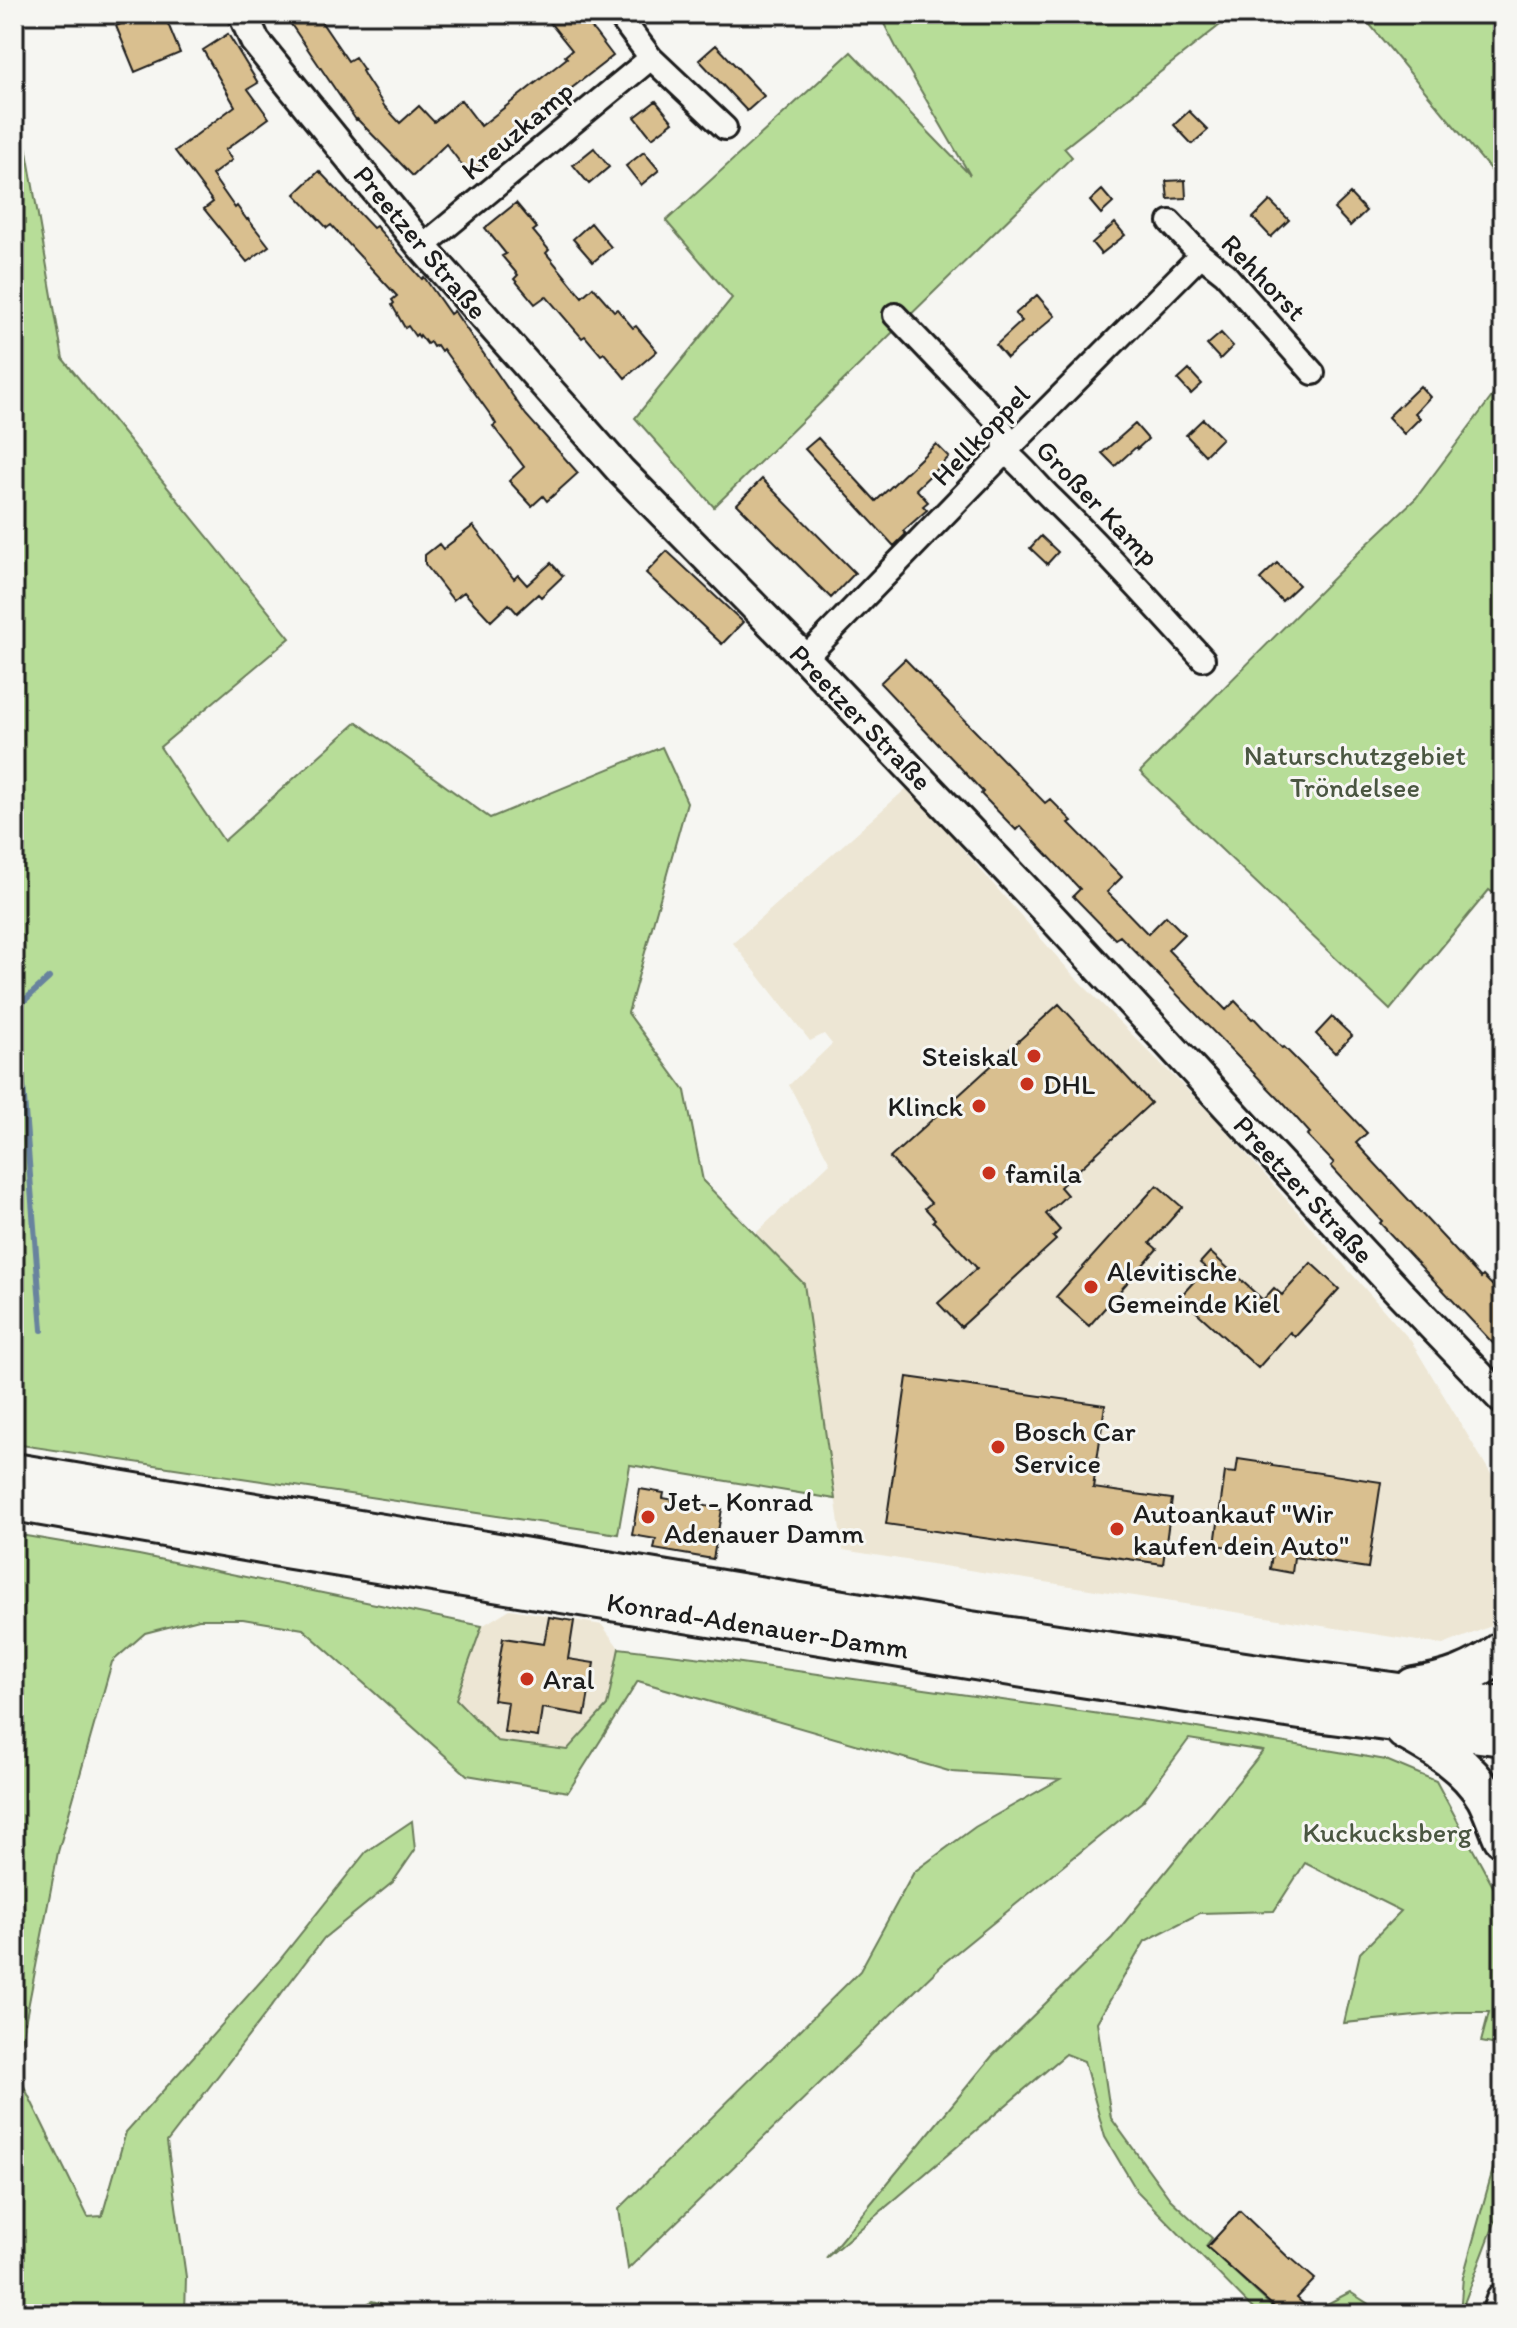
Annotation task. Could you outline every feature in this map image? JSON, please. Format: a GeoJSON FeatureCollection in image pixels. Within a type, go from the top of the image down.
{"type":"FeatureCollection","features":[{"type":"Feature","properties":{"kind":"highway","name":"Konrad-Adenauer-Damm"},"geometry":{"type":"LineString","coordinates":[[14,1473],[970,1631],[1390,1707],[1503,1736]]}},
{"type":"Feature","properties":{"kind":"highway","name":"Konrad-Adenauer-Damm"},"geometry":{"type":"LineString","coordinates":[[14,1501],[967,1660],[1390,1707],[1503,1707]]}},
{"type":"Feature","properties":{"kind":"highway"},"geometry":{"type":"LineString","coordinates":[[1503,1651],[1482,1666],[1390,1707],[1472,1777],[1487,1799],[1503,1837]]}},
{"type":"Feature","properties":{"kind":"main road"},"geometry":{"type":"LineString","coordinates":[[1498,2314],[1503,2300]]}},
{"type":"Feature","properties":{"kind":"street","name":"Preetzer Straße"},"geometry":{"type":"LineString","coordinates":[[243,14],[255,41],[422,247],[621,471],[805,658],[1047,912],[1503,1400]]}},
{"type":"Feature","properties":{"kind":"street"},"geometry":{"type":"LineString","coordinates":[[618,14],[651,58],[725,128]]}},
{"type":"Feature","properties":{"kind":"street","name":"Kreuzkamp"},"geometry":{"type":"LineString","coordinates":[[422,247],[651,58]]}},
{"type":"Feature","properties":{"kind":"street","name":"Rehhorst"},"geometry":{"type":"LineString","coordinates":[[1170,222],[1201,255],[1225,274],[1313,373]]}},
{"type":"Feature","properties":{"kind":"street","name":"Hellkoppel"},"geometry":{"type":"LineString","coordinates":[[805,658],[1201,255]]}},
{"type":"Feature","properties":{"kind":"street","name":"Großer Kamp"},"geometry":{"type":"LineString","coordinates":[[895,315],[995,419],[1004,433],[1005,452],[1101,548],[1203,659]]}},
{"type":"Feature","properties":{"kind":"shaded area"},"geometry":{"type":"Polygon","coordinates":[[[908,787],[1073,975],[1212,1115],[1411,1341],[1503,1494],[1503,1601],[1494,1625],[1443,1645],[843,1550],[804,1284],[756,1233],[830,1163],[789,1085],[832,1044],[824,1034],[810,1041],[733,943],[908,787]]]}},
{"type":"Feature","properties":{"kind":"shaded area"},"geometry":{"type":"Polygon","coordinates":[[[510,1609],[602,1625],[619,1648],[607,1706],[566,1750],[497,1741],[455,1699],[482,1626],[510,1609]]]}},
{"type":"Feature","properties":{"kind":"green space"},"geometry":{"type":"Polygon","coordinates":[[[879,14],[1234,14],[1064,148],[1072,157],[714,507],[635,418],[732,298],[666,221],[851,52],[970,175],[879,14]]]}},
{"type":"Feature","properties":{"kind":"green space"},"geometry":{"type":"Polygon","coordinates":[[[1361,14],[1503,14],[1503,185],[1361,14]]]}},
{"type":"Feature","properties":{"kind":"green space"},"geometry":{"type":"Polygon","coordinates":[[[14,77],[63,359],[290,638],[160,747],[224,841],[357,722],[490,818],[662,747],[687,802],[628,1013],[685,1091],[703,1181],[804,1284],[835,1499],[630,1465],[618,1534],[14,1444],[14,485],[18,481],[14,474],[14,77]]]}},
{"type":"Feature","properties":{"kind":"green space","name":"Naturschutzgebiet Tröndelsee"},"geometry":{"type":"Polygon","coordinates":[[[1503,382],[1503,901],[1489,890],[1390,1010],[1140,772],[1416,498],[1503,382]]]}},
{"type":"Feature","properties":{"kind":"green space","name":"Kuckucksberg"},"geometry":{"type":"Polygon","coordinates":[[[14,1534],[139,1555],[482,1626],[456,1699],[497,1741],[567,1750],[607,1706],[619,1648],[1185,1726],[1386,1760],[1436,1781],[1503,1905],[1503,2046],[1481,2042],[1489,2012],[1456,2012],[1344,2023],[1360,1953],[1401,1911],[1305,1863],[1274,1911],[1200,1913],[1145,1941],[1097,2022],[1111,2118],[1170,2199],[1212,2238],[1206,2246],[1280,2314],[1258,2314],[1137,2191],[1105,2137],[1084,2061],[1066,2054],[826,2258],[993,2055],[1112,1938],[1263,1751],[1189,1739],[1143,1801],[945,1962],[628,2269],[619,2209],[860,1971],[914,1872],[975,1827],[1060,1779],[952,1772],[638,1681],[568,1792],[467,1775],[303,1629],[243,1619],[199,1619],[145,1633],[112,1662],[58,1852],[16,2070],[88,2217],[102,2216],[126,2132],[278,1962],[366,1852],[412,1821],[415,1850],[393,1882],[324,1938],[167,2142],[186,2277],[185,2314],[14,2314],[14,1534]]]}},
{"type":"Feature","properties":{"kind":"green space"},"geometry":{"type":"Polygon","coordinates":[[[1503,2133],[1503,2201],[1460,2314],[1463,2277],[1503,2133]]]}},
{"type":"Feature","properties":{"kind":"green space"},"geometry":{"type":"Polygon","coordinates":[[[1350,2292],[1384,2314],[1308,2314],[1350,2292]]]}},
{"type":"Feature","properties":{"kind":"green space"},"geometry":{"type":"Polygon","coordinates":[[[372,2301],[421,2314],[351,2314],[372,2301]]]}},
{"type":"Feature","properties":{"kind":"building"},"geometry":{"type":"Polygon","coordinates":[[[144,14],[164,14],[180,53],[135,72],[116,26],[144,14]]]}},
{"type":"Feature","properties":{"kind":"building"},"geometry":{"type":"Polygon","coordinates":[[[284,14],[316,14],[348,61],[355,57],[385,107],[400,123],[419,106],[434,122],[461,100],[481,126],[567,58],[565,56],[572,50],[543,14],[581,14],[613,56],[497,146],[500,150],[469,174],[446,144],[413,176],[356,120],[284,14]]]}},
{"type":"Feature","properties":{"kind":"building"},"geometry":{"type":"Polygon","coordinates":[[[228,34],[258,83],[248,89],[269,118],[225,150],[232,160],[212,175],[235,208],[237,206],[269,246],[247,262],[204,209],[213,202],[175,151],[235,106],[203,50],[228,34]]]}},
{"type":"Feature","properties":{"kind":"building"},"geometry":{"type":"Polygon","coordinates":[[[716,45],[764,96],[747,111],[699,60],[716,45]]]}},
{"type":"Feature","properties":{"kind":"building"},"geometry":{"type":"Polygon","coordinates":[[[656,101],[673,122],[652,138],[635,117],[656,101]]]}},
{"type":"Feature","properties":{"kind":"building"},"geometry":{"type":"Polygon","coordinates":[[[1189,111],[1208,130],[1192,144],[1174,125],[1189,111]]]}},
{"type":"Feature","properties":{"kind":"building"},"geometry":{"type":"Polygon","coordinates":[[[594,148],[609,167],[589,184],[573,165],[594,148]]]}},
{"type":"Feature","properties":{"kind":"building"},"geometry":{"type":"Polygon","coordinates":[[[644,152],[659,170],[641,185],[626,166],[644,152]]]}},
{"type":"Feature","properties":{"kind":"building"},"geometry":{"type":"Polygon","coordinates":[[[319,171],[373,228],[376,226],[422,279],[424,277],[450,314],[454,311],[526,415],[578,473],[547,501],[543,496],[532,506],[509,481],[524,467],[443,349],[441,351],[437,345],[433,347],[430,342],[427,344],[420,335],[415,336],[408,326],[405,328],[392,305],[392,300],[397,296],[331,225],[327,228],[295,194],[319,171]]]}},
{"type":"Feature","properties":{"kind":"building"},"geometry":{"type":"Polygon","coordinates":[[[1185,180],[1186,198],[1168,199],[1166,181],[1185,180]]]}},
{"type":"Feature","properties":{"kind":"building"},"geometry":{"type":"Polygon","coordinates":[[[1102,190],[1113,203],[1101,214],[1090,201],[1102,190]]]}},
{"type":"Feature","properties":{"kind":"building"},"geometry":{"type":"Polygon","coordinates":[[[1350,194],[1366,211],[1350,226],[1334,209],[1350,194]]]}},
{"type":"Feature","properties":{"kind":"building"},"geometry":{"type":"Polygon","coordinates":[[[1270,201],[1289,220],[1271,237],[1253,218],[1270,201]]]}},
{"type":"Feature","properties":{"kind":"building"},"geometry":{"type":"Polygon","coordinates":[[[516,203],[537,228],[533,231],[549,250],[546,253],[582,297],[593,287],[614,311],[617,309],[633,328],[636,326],[657,351],[625,378],[604,353],[601,355],[585,336],[582,338],[546,296],[535,304],[514,279],[518,275],[485,228],[516,203]]]}},
{"type":"Feature","properties":{"kind":"building"},"geometry":{"type":"Polygon","coordinates":[[[591,223],[611,247],[593,262],[573,239],[591,223]]]}},
{"type":"Feature","properties":{"kind":"building"},"geometry":{"type":"Polygon","coordinates":[[[1115,223],[1125,235],[1101,254],[1092,243],[1115,223]]]}},
{"type":"Feature","properties":{"kind":"building"},"geometry":{"type":"Polygon","coordinates":[[[1037,295],[1055,316],[1007,358],[996,345],[1022,321],[1015,314],[1037,295]]]}},
{"type":"Feature","properties":{"kind":"building"},"geometry":{"type":"Polygon","coordinates":[[[1221,333],[1233,346],[1220,359],[1207,345],[1221,333]]]}},
{"type":"Feature","properties":{"kind":"building"},"geometry":{"type":"Polygon","coordinates":[[[1189,370],[1202,384],[1191,394],[1178,380],[1189,370]]]}},
{"type":"Feature","properties":{"kind":"building"},"geometry":{"type":"Polygon","coordinates":[[[1420,386],[1430,397],[1415,413],[1420,418],[1404,434],[1388,417],[1420,386]]]}},
{"type":"Feature","properties":{"kind":"building"},"geometry":{"type":"Polygon","coordinates":[[[1203,419],[1222,438],[1205,455],[1186,435],[1203,419]]]}},
{"type":"Feature","properties":{"kind":"building"},"geometry":{"type":"Polygon","coordinates":[[[1135,424],[1148,439],[1115,466],[1102,453],[1135,424]]]}},
{"type":"Feature","properties":{"kind":"building"},"geometry":{"type":"Polygon","coordinates":[[[818,438],[876,501],[936,444],[949,457],[916,489],[928,502],[923,506],[927,510],[903,531],[906,534],[894,546],[805,449],[818,438]]]}},
{"type":"Feature","properties":{"kind":"building"},"geometry":{"type":"Polygon","coordinates":[[[762,479],[855,573],[831,598],[737,504],[762,479]]]}},
{"type":"Feature","properties":{"kind":"building"},"geometry":{"type":"Polygon","coordinates":[[[473,526],[514,579],[518,575],[527,585],[551,563],[563,576],[541,597],[538,594],[517,613],[509,604],[491,621],[464,592],[453,600],[425,564],[425,555],[439,544],[443,549],[473,526]]]}},
{"type":"Feature","properties":{"kind":"building"},"geometry":{"type":"Polygon","coordinates":[[[1041,536],[1058,552],[1047,564],[1030,548],[1041,536]]]}},
{"type":"Feature","properties":{"kind":"building"},"geometry":{"type":"Polygon","coordinates":[[[667,551],[743,622],[722,644],[646,573],[667,551]]]}},
{"type":"Feature","properties":{"kind":"building"},"geometry":{"type":"Polygon","coordinates":[[[1277,563],[1299,585],[1282,601],[1260,579],[1277,563]]]}},
{"type":"Feature","properties":{"kind":"building"},"geometry":{"type":"Polygon","coordinates":[[[905,659],[1045,803],[1050,799],[1072,821],[1069,823],[1122,877],[1107,892],[1148,934],[1166,916],[1184,934],[1168,950],[1226,1010],[1235,1001],[1254,1018],[1367,1133],[1356,1143],[1481,1278],[1483,1276],[1503,1296],[1503,1354],[1380,1223],[1382,1221],[1331,1166],[1334,1163],[1307,1135],[1310,1133],[1283,1103],[1120,936],[1115,939],[1073,896],[1080,889],[1020,826],[1016,830],[981,794],[983,792],[880,683],[905,659]]]}},
{"type":"Feature","properties":{"kind":"building","name":"famila"},"geometry":{"type":"Polygon","coordinates":[[[1059,1004],[1151,1103],[1060,1187],[1067,1195],[1046,1214],[1060,1230],[1053,1237],[1056,1240],[961,1327],[938,1303],[977,1268],[933,1221],[935,1219],[925,1208],[931,1203],[890,1158],[1059,1004]]]}},
{"type":"Feature","properties":{"kind":"building"},"geometry":{"type":"Polygon","coordinates":[[[1332,1017],[1352,1036],[1335,1053],[1316,1034],[1332,1017]]]}},
{"type":"Feature","properties":{"kind":"building"},"geometry":{"type":"Polygon","coordinates":[[[1157,1185],[1182,1207],[1150,1243],[1157,1249],[1089,1326],[1056,1297],[1157,1185]]]}},
{"type":"Feature","properties":{"kind":"building"},"geometry":{"type":"Polygon","coordinates":[[[1210,1252],[1263,1300],[1274,1288],[1282,1295],[1311,1263],[1339,1289],[1295,1337],[1290,1332],[1258,1368],[1180,1297],[1206,1268],[1200,1263],[1210,1252]]]}},
{"type":"Feature","properties":{"kind":"building","name":"Bosch Car Service"},"geometry":{"type":"Polygon","coordinates":[[[907,1377],[1105,1405],[1093,1488],[1172,1499],[1163,1564],[886,1524],[907,1377]]]}},
{"type":"Feature","properties":{"kind":"building"},"geometry":{"type":"Polygon","coordinates":[[[1238,1459],[1381,1482],[1368,1568],[1294,1557],[1292,1573],[1270,1569],[1272,1553],[1215,1545],[1225,1472],[1236,1473],[1238,1459]]]}},
{"type":"Feature","properties":{"kind":"building"},"geometry":{"type":"Polygon","coordinates":[[[640,1489],[664,1493],[663,1498],[722,1509],[713,1559],[654,1549],[656,1539],[632,1535],[640,1489]]]}},
{"type":"Feature","properties":{"kind":"building"},"geometry":{"type":"Polygon","coordinates":[[[549,1617],[574,1621],[568,1659],[594,1663],[585,1715],[542,1708],[538,1737],[504,1732],[508,1702],[493,1700],[503,1638],[544,1644],[549,1617]]]}},
{"type":"Feature","properties":{"kind":"building"},"geometry":{"type":"Polygon","coordinates":[[[1240,2211],[1315,2279],[1297,2298],[1315,2314],[1282,2314],[1207,2247],[1240,2211]]]}},
{"type":"Feature","properties":{"kind":"waterway"},"geometry":{"type":"LineString","coordinates":[[14,1010],[49,978]]}},
{"type":"Feature","properties":{"kind":"waterway"},"geometry":{"type":"LineString","coordinates":[[14,1029],[19,1034],[42,1330]]}},
{"type":"Feature","properties":{"kind":"place","name":"Steiskal"},"geometry":{"type":"Point","coordinates":[1034,1056]}},
{"type":"Feature","properties":{"kind":"place","name":"DHL"},"geometry":{"type":"Point","coordinates":[1027,1084]}},
{"type":"Feature","properties":{"kind":"place","name":"Klinck"},"geometry":{"type":"Point","coordinates":[979,1106]}},
{"type":"Feature","properties":{"kind":"place","name":"famila"},"geometry":{"type":"Point","coordinates":[989,1173]}},
{"type":"Feature","properties":{"kind":"place","name":"Alevitische Gemeinde Kiel"},"geometry":{"type":"Point","coordinates":[1091,1287]}},
{"type":"Feature","properties":{"kind":"place","name":"Bosch Car Service"},"geometry":{"type":"Point","coordinates":[998,1447]}},
{"type":"Feature","properties":{"kind":"place","name":"Jet - Konrad Adenauer Damm"},"geometry":{"type":"Point","coordinates":[648,1517]}},
{"type":"Feature","properties":{"kind":"place","name":"Autoankauf \"Wir kaufen dein Auto\""},"geometry":{"type":"Point","coordinates":[1117,1529]}},
{"type":"Feature","properties":{"kind":"place","name":"Aral"},"geometry":{"type":"Point","coordinates":[527,1679]}}]}
